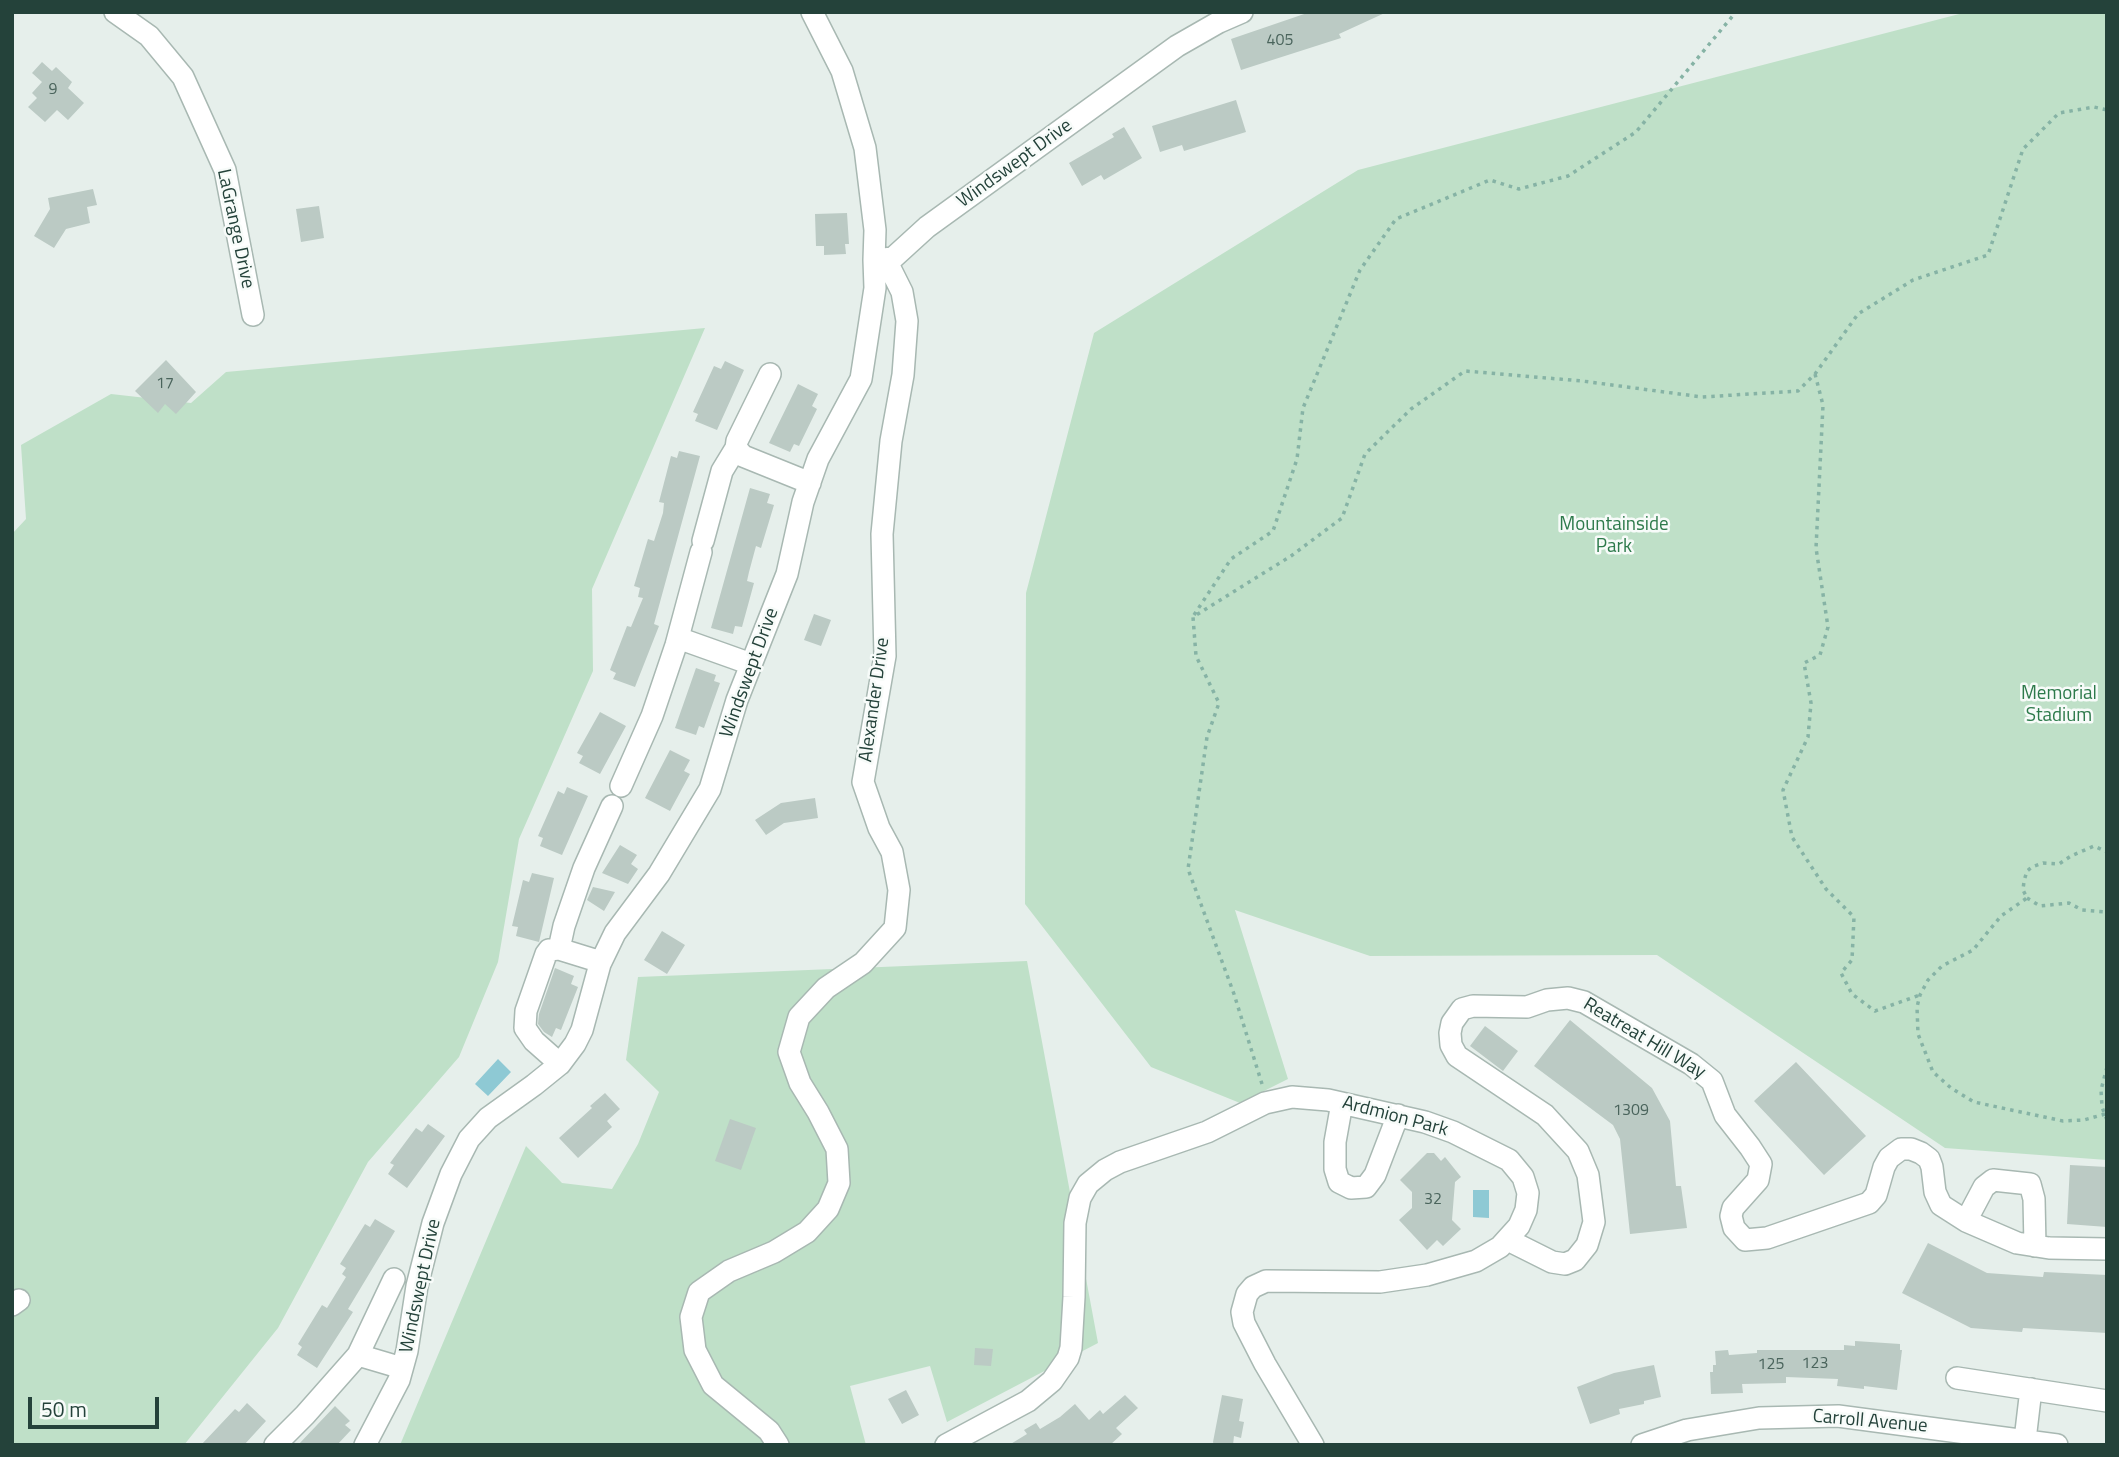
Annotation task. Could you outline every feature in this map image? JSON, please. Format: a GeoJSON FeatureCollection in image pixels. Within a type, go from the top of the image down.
{"type":"FeatureCollection","features":[{"type":"Feature","properties":{"kind":"street","name":"LaGrange Drive"},"geometry":{"type":"LineString","coordinates":[[116,12],[149,36],[183,77],[220,158],[225,170],[253,315]]}},
{"type":"Feature","properties":{"kind":"street"},"geometry":{"type":"LineString","coordinates":[[812,12],[842,71],[865,148],[875,230],[874,260]]}},
{"type":"Feature","properties":{"kind":"street","name":"Windswept Drive"},"geometry":{"type":"LineString","coordinates":[[365,1445],[398,1380],[407,1351],[417,1286],[433,1223],[451,1174],[469,1139],[488,1118],[560,1063],[575,1044],[582,1030],[601,962],[615,933],[659,874],[710,789],[751,664],[787,574],[818,459],[855,394],[860,379],[875,288],[874,260],[893,258],[926,228],[1177,46],[1242,12]]}},
{"type":"Feature","properties":{"kind":"street","name":"Alexander Drive"},"geometry":{"type":"LineString","coordinates":[[778,1445],[769,1431],[713,1385],[695,1350],[691,1317],[699,1293],[729,1271],[774,1252],[807,1233],[828,1209],[839,1183],[837,1149],[800,1083],[789,1052],[799,1017],[826,988],[863,963],[895,928],[900,890],[892,852],[878,828],[863,782],[884,656],[882,534],[891,441],[903,375],[907,321],[902,292],[891,270],[874,260]]}},
{"type":"Feature","properties":{"kind":"street"},"geometry":{"type":"LineString","coordinates":[[621,786],[652,716],[678,638],[722,471],[770,374]]}},
{"type":"Feature","properties":{"kind":"street"},"geometry":{"type":"LineString","coordinates":[[736,447],[743,456],[810,483]]}},
{"type":"Feature","properties":{"kind":"street"},"geometry":{"type":"LineString","coordinates":[[678,638],[751,664]]}},
{"type":"Feature","properties":{"kind":"street"},"geometry":{"type":"LineString","coordinates":[[559,949],[584,868],[612,806]]}},
{"type":"Feature","properties":{"kind":"street"},"geometry":{"type":"LineString","coordinates":[[560,1063],[534,1041],[525,1022],[526,1011],[545,954],[549,950],[559,949],[601,962]]}},
{"type":"Feature","properties":{"kind":"street","name":"Reatreat Hill Way"},"geometry":{"type":"LineString","coordinates":[[1508,1240],[1552,1262],[1564,1264],[1576,1260],[1587,1245],[1594,1222],[1588,1175],[1578,1151],[1545,1115],[1457,1056],[1451,1045],[1452,1023],[1462,1009],[1473,1006],[1527,1007],[1547,1000],[1567,998],[1584,1002],[1706,1073],[1712,1081],[1725,1115],[1761,1164],[1758,1180],[1733,1208],[1731,1216],[1734,1228],[1745,1240],[1767,1238],[1869,1203],[1876,1195],[1880,1176],[1889,1158],[1901,1149],[1911,1149],[1929,1159],[1937,1199],[1951,1213],[1965,1221],[2001,1238],[2035,1246],[2107,1249]]}},
{"type":"Feature","properties":{"kind":"street","name":"Ardmion Park"},"geometry":{"type":"LineString","coordinates":[[946,1445],[1028,1401],[1052,1381],[1064,1364],[1071,1348],[1072,1337],[1075,1223],[1080,1198],[1088,1184],[1105,1170],[1121,1162],[1207,1132],[1265,1103],[1292,1097],[1328,1100],[1398,1115],[1453,1132],[1499,1153],[1516,1167],[1526,1184],[1528,1202],[1524,1216],[1508,1240],[1488,1256],[1476,1261],[1427,1275],[1380,1282],[1266,1280],[1253,1287],[1243,1303],[1244,1323],[1313,1445]]}},
{"type":"Feature","properties":{"kind":"street"},"geometry":{"type":"LineString","coordinates":[[1342,1103],[1335,1142],[1335,1169],[1339,1182],[1351,1188],[1366,1187],[1375,1175],[1398,1115]]}},
{"type":"Feature","properties":{"kind":"street"},"geometry":{"type":"LineString","coordinates":[[1965,1221],[1978,1196],[1993,1180],[2030,1184],[2034,1199],[2035,1246]]}},
{"type":"Feature","properties":{"kind":"street"},"geometry":{"type":"LineString","coordinates":[[275,1445],[305,1416],[358,1355],[394,1279]]}},
{"type":"Feature","properties":{"kind":"street"},"geometry":{"type":"LineString","coordinates":[[358,1355],[402,1368]]}},
{"type":"Feature","properties":{"kind":"street"},"geometry":{"type":"LineString","coordinates":[[1958,1378],[2107,1401]]}},
{"type":"Feature","properties":{"kind":"street"},"geometry":{"type":"LineString","coordinates":[[2025,1440],[2031,1389]]}},
{"type":"Feature","properties":{"kind":"street","name":"Carroll Avenue"},"geometry":{"type":"LineString","coordinates":[[1642,1445],[1687,1430],[1759,1418],[1838,1416],[1973,1439],[2025,1440],[2057,1445]]}},
{"type":"Feature","properties":{"kind":"path"},"geometry":{"type":"LineString","coordinates":[[1265,1103],[1262,1084],[1234,994],[1188,869],[1207,737],[1219,703],[1196,656],[1193,617],[1231,559],[1273,531],[1297,459],[1303,408],[1360,270],[1396,219],[1490,180],[1519,189],[1568,176],[1636,132],[1736,12]]}},
{"type":"Feature","properties":{"kind":"path"},"geometry":{"type":"LineString","coordinates":[[1193,617],[1292,556],[1342,519],[1365,454],[1412,409],[1465,371],[1702,397],[1798,391],[1815,374],[1858,314],[1913,280],[1988,255],[2023,149],[2059,113],[2094,107],[2107,110]]}},
{"type":"Feature","properties":{"kind":"path"},"geometry":{"type":"LineString","coordinates":[[1815,374],[1823,405],[1816,548],[1828,627],[1820,655],[1804,663],[1811,703],[1808,737],[1783,790],[1792,837],[1826,889],[1854,917],[1852,960],[1841,973],[1852,994],[1875,1011],[1920,995]]}},
{"type":"Feature","properties":{"kind":"path"},"geometry":{"type":"LineString","coordinates":[[2107,852],[2094,846],[2059,864],[2043,863],[2032,867],[2027,872],[2023,890],[2027,898],[2040,906],[2069,903],[2092,913],[2107,912]]}},
{"type":"Feature","properties":{"kind":"path"},"geometry":{"type":"LineString","coordinates":[[2027,898],[2001,916],[1973,950],[1942,966],[1928,980],[1917,1007],[1923,1051],[1933,1072],[1951,1088],[1974,1102],[2063,1121],[2106,1117],[2102,1107],[2101,1090],[2107,1067]]}},
{"type":"Feature","properties":{"kind":"green space","name":"Mountainside Park"},"geometry":{"type":"Polygon","coordinates":[[[1967,12],[2107,12],[2107,1160],[1945,1148],[1657,955],[1370,956],[1235,910],[1288,1079],[1240,1103],[1151,1067],[1025,904],[1026,593],[1094,333],[1358,170],[1967,12]]]}},
{"type":"Feature","properties":{"kind":"green space"},"geometry":{"type":"Polygon","coordinates":[[[705,328],[592,589],[593,671],[519,839],[498,962],[459,1057],[368,1162],[278,1328],[184,1445],[12,1445],[12,534],[26,519],[21,445],[111,394],[191,403],[226,372],[705,328]]]}},
{"type":"Feature","properties":{"kind":"green space"},"geometry":{"type":"Polygon","coordinates":[[[1027,961],[1098,1343],[947,1422],[930,1366],[850,1386],[866,1445],[400,1445],[526,1146],[562,1183],[612,1189],[638,1144],[659,1092],[626,1060],[638,977],[1027,961]]]}},
{"type":"Feature","properties":{"kind":"water"},"geometry":{"type":"Polygon","coordinates":[[[498,1059],[511,1072],[488,1096],[475,1084],[498,1059]]]}},
{"type":"Feature","properties":{"kind":"water"},"geometry":{"type":"Polygon","coordinates":[[[1473,1190],[1489,1190],[1489,1218],[1473,1217],[1473,1190]]]}},
{"type":"Feature","properties":{"kind":"building"},"geometry":{"type":"Polygon","coordinates":[[[1310,12],[1387,12],[1339,34],[1341,38],[1241,70],[1231,39],[1310,12]]]}},
{"type":"Feature","properties":{"kind":"building"},"geometry":{"type":"Polygon","coordinates":[[[42,62],[52,71],[56,67],[72,82],[68,88],[84,103],[68,120],[57,110],[45,122],[28,107],[37,98],[32,93],[42,82],[32,73],[42,62]]]}},
{"type":"Feature","properties":{"kind":"building"},"geometry":{"type":"Polygon","coordinates":[[[1236,100],[1246,132],[1184,151],[1182,145],[1160,152],[1152,126],[1236,100]]]}},
{"type":"Feature","properties":{"kind":"building"},"geometry":{"type":"Polygon","coordinates":[[[1124,127],[1142,158],[1104,180],[1101,175],[1082,186],[1069,163],[1114,137],[1112,134],[1124,127]]]}},
{"type":"Feature","properties":{"kind":"building"},"geometry":{"type":"Polygon","coordinates":[[[93,189],[97,205],[87,207],[90,223],[66,229],[54,248],[34,236],[50,209],[48,198],[93,189]]]}},
{"type":"Feature","properties":{"kind":"building"},"geometry":{"type":"Polygon","coordinates":[[[319,206],[324,238],[301,242],[296,209],[319,206]]]}},
{"type":"Feature","properties":{"kind":"building"},"geometry":{"type":"Polygon","coordinates":[[[847,213],[849,244],[845,244],[846,254],[824,255],[824,246],[816,246],[815,214],[847,213]]]}},
{"type":"Feature","properties":{"kind":"building"},"geometry":{"type":"Polygon","coordinates":[[[166,360],[196,392],[176,414],[165,404],[158,413],[135,391],[166,360]]]}},
{"type":"Feature","properties":{"kind":"building"},"geometry":{"type":"Polygon","coordinates":[[[725,361],[744,370],[717,430],[695,421],[698,414],[693,412],[714,366],[721,369],[725,361]]]}},
{"type":"Feature","properties":{"kind":"building"},"geometry":{"type":"Polygon","coordinates":[[[798,384],[818,394],[812,406],[817,409],[799,446],[794,444],[790,452],[769,443],[798,384]]]}},
{"type":"Feature","properties":{"kind":"building"},"geometry":{"type":"Polygon","coordinates":[[[679,451],[700,456],[654,624],[659,626],[635,687],[613,679],[616,673],[610,670],[627,626],[631,627],[643,598],[638,597],[640,588],[634,586],[648,539],[654,541],[663,513],[664,503],[659,502],[671,456],[677,458],[679,451]]]}},
{"type":"Feature","properties":{"kind":"building"},"geometry":{"type":"Polygon","coordinates":[[[750,488],[770,494],[767,503],[774,505],[761,548],[756,546],[749,572],[747,581],[754,583],[742,627],[735,626],[733,634],[711,628],[750,488]]]}},
{"type":"Feature","properties":{"kind":"building"},"geometry":{"type":"Polygon","coordinates":[[[814,614],[831,620],[821,646],[804,640],[814,614]]]}},
{"type":"Feature","properties":{"kind":"building"},"geometry":{"type":"Polygon","coordinates":[[[696,668],[716,675],[714,681],[720,683],[704,728],[699,726],[696,735],[675,728],[696,668]]]}},
{"type":"Feature","properties":{"kind":"building"},"geometry":{"type":"Polygon","coordinates":[[[600,712],[626,726],[600,774],[579,763],[583,756],[577,753],[600,712]]]}},
{"type":"Feature","properties":{"kind":"building"},"geometry":{"type":"Polygon","coordinates":[[[670,750],[690,760],[684,771],[690,774],[670,811],[645,798],[670,750]]]}},
{"type":"Feature","properties":{"kind":"building"},"geometry":{"type":"Polygon","coordinates":[[[567,787],[588,796],[562,855],[540,846],[543,838],[538,836],[558,791],[564,794],[567,787]]]}},
{"type":"Feature","properties":{"kind":"building"},"geometry":{"type":"Polygon","coordinates":[[[815,798],[818,818],[784,823],[766,835],[755,820],[781,803],[815,798]]]}},
{"type":"Feature","properties":{"kind":"building"},"geometry":{"type":"Polygon","coordinates":[[[620,845],[637,855],[631,864],[638,869],[628,884],[602,873],[620,845]]]}},
{"type":"Feature","properties":{"kind":"building"},"geometry":{"type":"Polygon","coordinates":[[[532,873],[554,878],[539,942],[516,936],[518,927],[512,926],[523,880],[529,882],[532,873]]]}},
{"type":"Feature","properties":{"kind":"building"},"geometry":{"type":"Polygon","coordinates":[[[593,887],[615,892],[604,911],[587,900],[593,887]]]}},
{"type":"Feature","properties":{"kind":"building"},"geometry":{"type":"Polygon","coordinates":[[[662,931],[685,945],[667,974],[644,960],[662,931]]]}},
{"type":"Feature","properties":{"kind":"building"},"geometry":{"type":"Polygon","coordinates":[[[555,968],[574,976],[571,984],[578,987],[561,1030],[556,1028],[552,1037],[538,1024],[555,968]]]}},
{"type":"Feature","properties":{"kind":"building"},"geometry":{"type":"Polygon","coordinates":[[[1570,1020],[1652,1088],[1670,1121],[1676,1186],[1681,1186],[1687,1228],[1630,1234],[1620,1139],[1613,1125],[1534,1066],[1570,1020]]]}},
{"type":"Feature","properties":{"kind":"building"},"geometry":{"type":"Polygon","coordinates":[[[1485,1026],[1518,1051],[1503,1071],[1470,1046],[1485,1026]]]}},
{"type":"Feature","properties":{"kind":"building"},"geometry":{"type":"Polygon","coordinates":[[[1796,1062],[1866,1136],[1824,1175],[1754,1101],[1796,1062]]]}},
{"type":"Feature","properties":{"kind":"building"},"geometry":{"type":"Polygon","coordinates":[[[605,1093],[620,1109],[607,1121],[612,1127],[578,1158],[559,1138],[605,1093]]]}},
{"type":"Feature","properties":{"kind":"building"},"geometry":{"type":"Polygon","coordinates":[[[730,1119],[756,1128],[741,1170],[715,1161],[730,1119]]]}},
{"type":"Feature","properties":{"kind":"building"},"geometry":{"type":"Polygon","coordinates":[[[428,1124],[445,1136],[407,1188],[388,1174],[394,1165],[390,1163],[416,1128],[422,1132],[428,1124]]]}},
{"type":"Feature","properties":{"kind":"building"},"geometry":{"type":"Polygon","coordinates":[[[1427,1153],[1434,1153],[1441,1161],[1445,1157],[1461,1177],[1455,1182],[1452,1220],[1461,1229],[1443,1246],[1437,1240],[1427,1250],[1399,1220],[1412,1208],[1412,1192],[1400,1180],[1427,1153]]]}},
{"type":"Feature","properties":{"kind":"building"},"geometry":{"type":"Polygon","coordinates":[[[2070,1165],[2107,1167],[2107,1227],[2067,1224],[2070,1165]]]}},
{"type":"Feature","properties":{"kind":"building"},"geometry":{"type":"Polygon","coordinates":[[[375,1219],[395,1231],[348,1309],[353,1312],[317,1368],[297,1355],[302,1347],[298,1344],[322,1305],[327,1308],[346,1277],[342,1274],[346,1268],[340,1264],[365,1224],[370,1227],[375,1219]]]}},
{"type":"Feature","properties":{"kind":"building"},"geometry":{"type":"Polygon","coordinates":[[[1928,1243],[1987,1273],[2043,1277],[2044,1272],[2107,1275],[2107,1333],[2023,1328],[2022,1332],[1971,1328],[1902,1293],[1928,1243]]]}},
{"type":"Feature","properties":{"kind":"building"},"geometry":{"type":"Polygon","coordinates":[[[1855,1341],[1900,1344],[1902,1350],[1897,1390],[1837,1386],[1838,1379],[1786,1377],[1786,1383],[1742,1384],[1743,1393],[1711,1394],[1710,1372],[1713,1372],[1713,1365],[1716,1365],[1715,1351],[1728,1350],[1729,1355],[1757,1353],[1757,1350],[1844,1350],[1844,1345],[1855,1346],[1855,1341]]]}},
{"type":"Feature","properties":{"kind":"building"},"geometry":{"type":"Polygon","coordinates":[[[975,1348],[993,1349],[991,1366],[974,1365],[975,1348]]]}},
{"type":"Feature","properties":{"kind":"building"},"geometry":{"type":"Polygon","coordinates":[[[1654,1365],[1661,1397],[1619,1409],[1620,1414],[1590,1424],[1577,1387],[1614,1373],[1654,1365]]]}},
{"type":"Feature","properties":{"kind":"building"},"geometry":{"type":"Polygon","coordinates":[[[906,1390],[919,1415],[902,1424],[888,1399],[906,1390]]]}},
{"type":"Feature","properties":{"kind":"building"},"geometry":{"type":"Polygon","coordinates":[[[1125,1395],[1138,1408],[1116,1428],[1122,1434],[1110,1445],[1009,1445],[1027,1434],[1024,1430],[1036,1423],[1040,1429],[1075,1404],[1089,1420],[1100,1410],[1103,1414],[1125,1395]]]}},
{"type":"Feature","properties":{"kind":"building"},"geometry":{"type":"Polygon","coordinates":[[[1222,1395],[1243,1399],[1239,1421],[1244,1422],[1241,1438],[1234,1436],[1233,1445],[1214,1445],[1213,1442],[1222,1395]]]}},
{"type":"Feature","properties":{"kind":"building"},"geometry":{"type":"Polygon","coordinates":[[[247,1403],[266,1421],[244,1445],[201,1445],[235,1409],[239,1412],[247,1403]]]}},
{"type":"Feature","properties":{"kind":"building"},"geometry":{"type":"Polygon","coordinates":[[[335,1406],[350,1421],[345,1425],[351,1430],[337,1445],[298,1445],[335,1406]]]}},
{"type":"Feature","properties":{"kind":"park label","name":"Memorial Stadium"},"geometry":{"type":"Point","coordinates":[2059,705]}}]}
